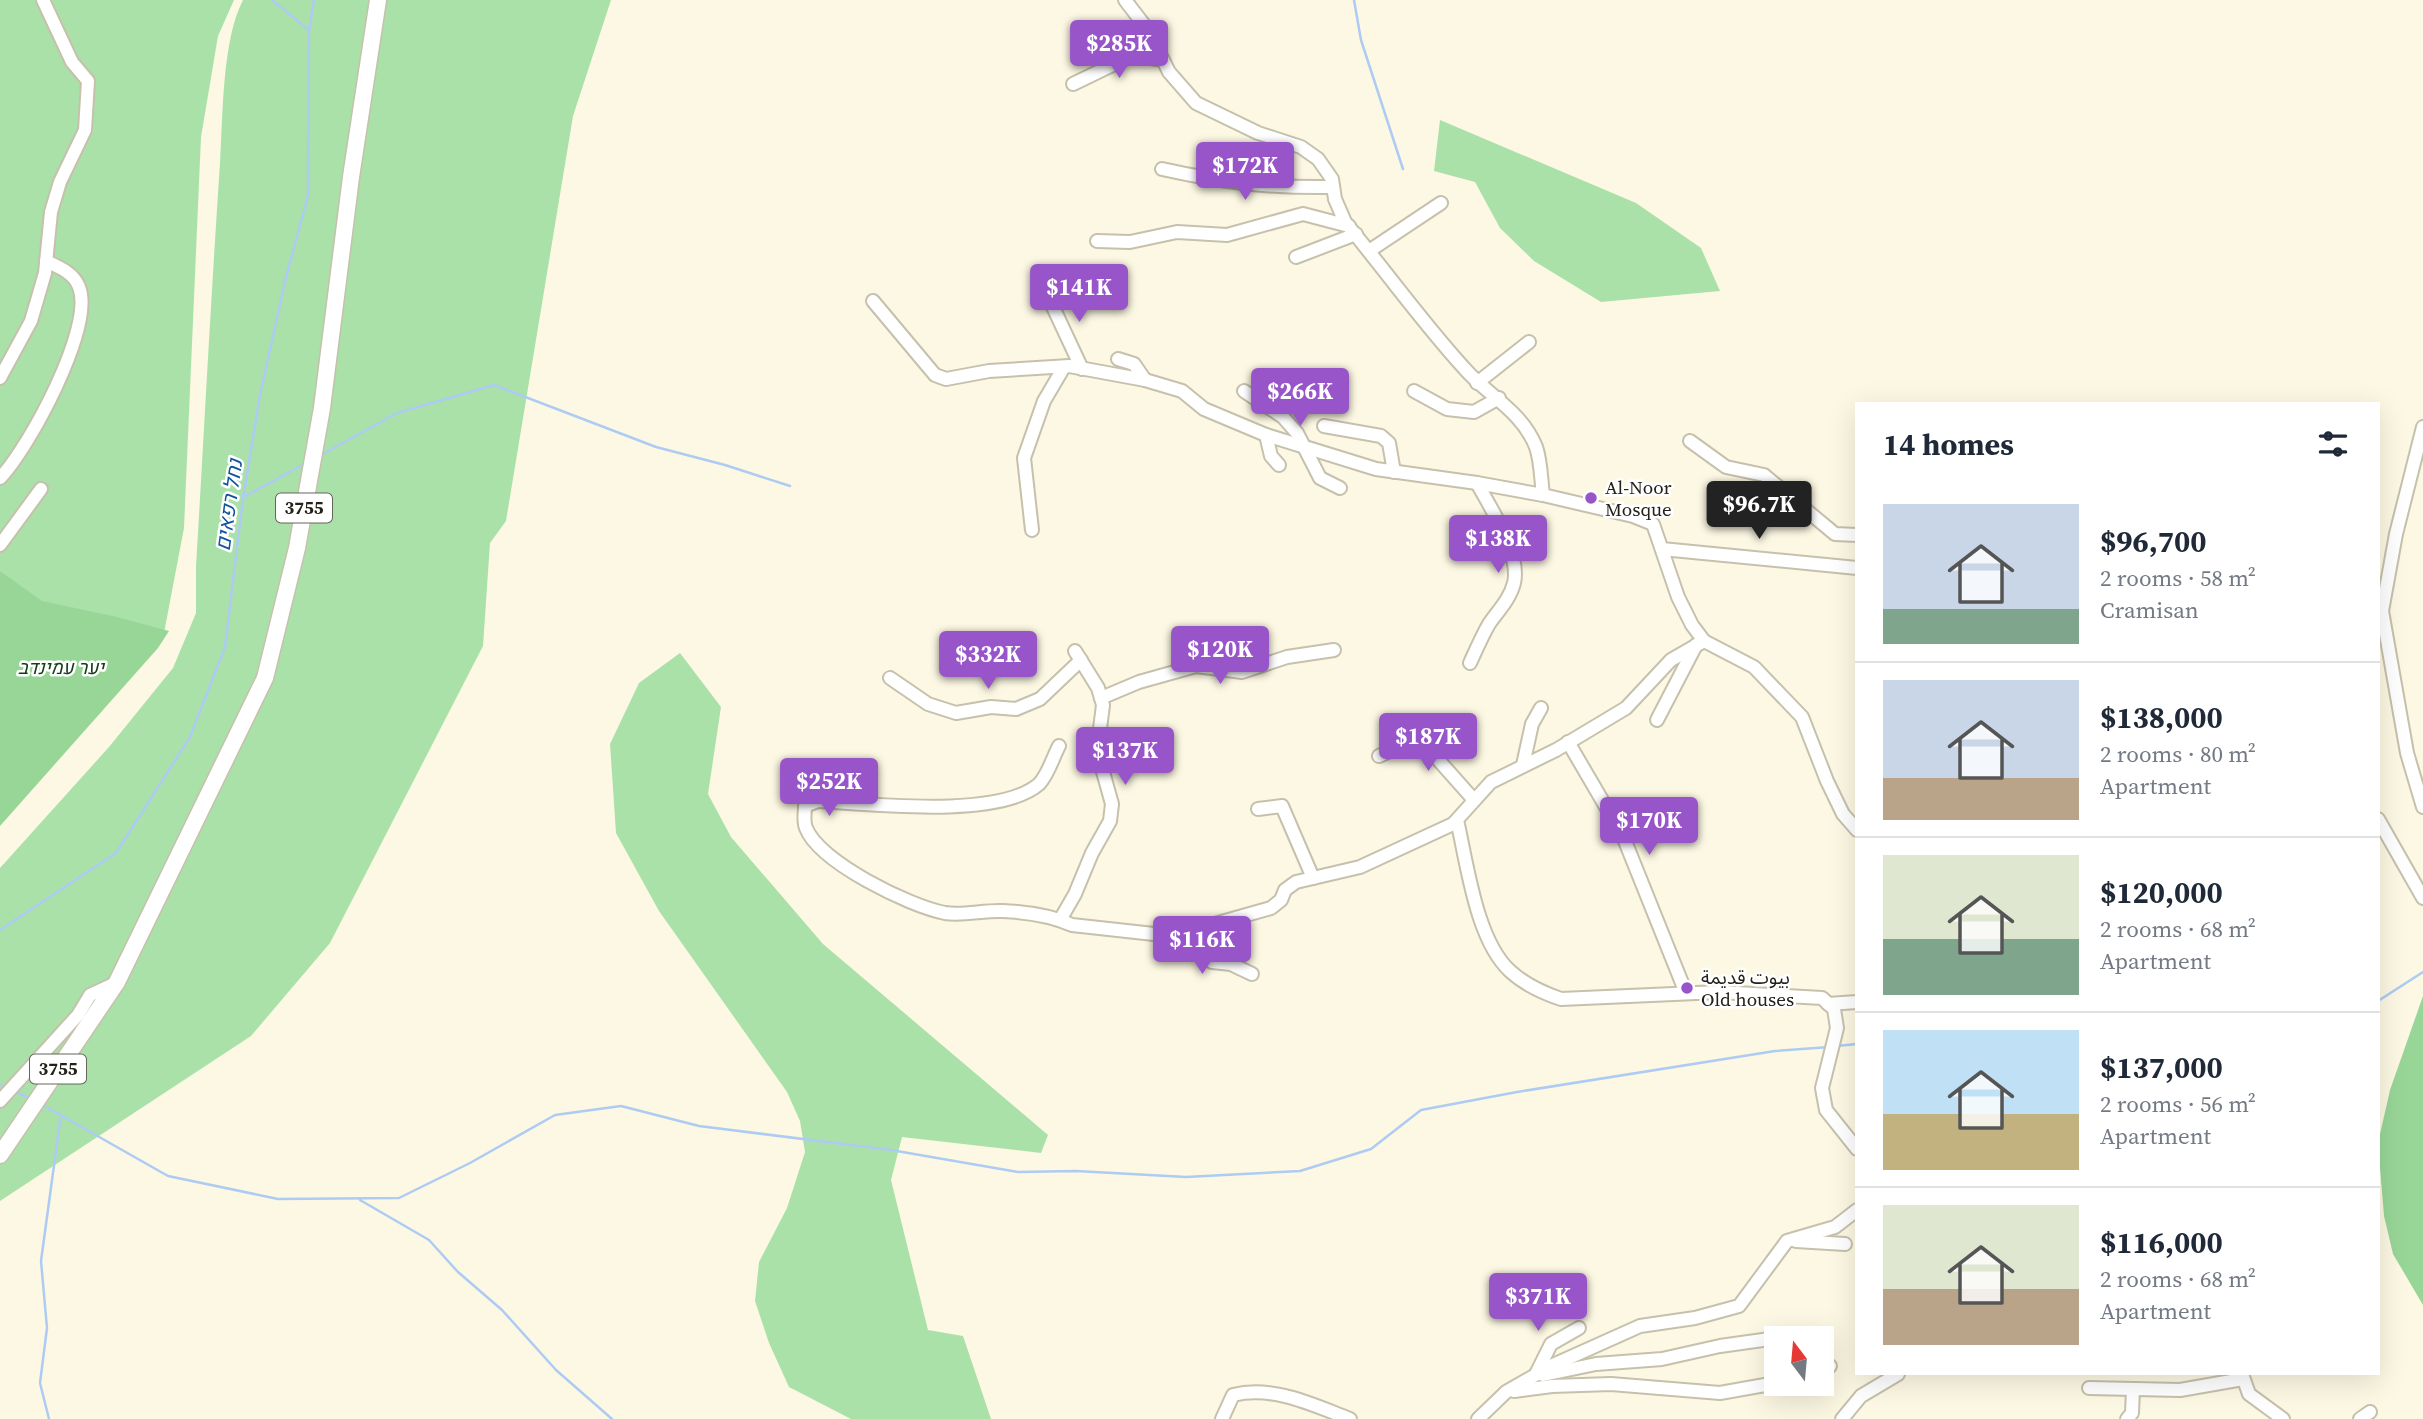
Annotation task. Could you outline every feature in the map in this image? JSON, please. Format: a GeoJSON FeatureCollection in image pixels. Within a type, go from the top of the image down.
{"type":"FeatureCollection","features":[{"type":"Feature","properties":{"kind":"main road","name":"3755"},"geometry":{"type":"LineString","coordinates":[[0,1155],[117,982],[265,678],[297,548],[322,408],[351,177],[378,0]]}},
{"type":"Feature","properties":{"kind":"street"},"geometry":{"type":"LineString","coordinates":[[0,378],[30,321],[46,261],[51,212],[60,182],[85,130],[88,80],[72,62],[43,0]]}},
{"type":"Feature","properties":{"kind":"street"},"geometry":{"type":"LineString","coordinates":[[1125,0],[1147,30],[1169,72],[1196,103],[1258,133],[1301,147],[1318,159],[1332,180],[1335,199],[1352,230],[1477,383],[1499,398],[1520,422],[1536,447],[1543,495]]}},
{"type":"Feature","properties":{"kind":"street"},"geometry":{"type":"LineString","coordinates":[[1073,84],[1133,55],[1163,60]]}},
{"type":"Feature","properties":{"kind":"street"},"geometry":{"type":"LineString","coordinates":[[1162,169],[1224,183],[1278,188],[1333,187]]}},
{"type":"Feature","properties":{"kind":"street"},"geometry":{"type":"LineString","coordinates":[[1369,251],[1441,203]]}},
{"type":"Feature","properties":{"kind":"street"},"geometry":{"type":"LineString","coordinates":[[1097,241],[1130,242],[1177,232],[1227,234],[1303,214],[1352,230]]}},
{"type":"Feature","properties":{"kind":"street"},"geometry":{"type":"LineString","coordinates":[[1296,257],[1352,230]]}},
{"type":"Feature","properties":{"kind":"street"},"geometry":{"type":"LineString","coordinates":[[0,478],[15,462],[58,384],[83,301],[79,284],[65,269],[46,261]]}},
{"type":"Feature","properties":{"kind":"street"},"geometry":{"type":"LineString","coordinates":[[1047,294],[1082,369]]}},
{"type":"Feature","properties":{"kind":"street"},"geometry":{"type":"LineString","coordinates":[[873,301],[935,375],[946,379],[989,371],[1064,367],[1145,380],[1182,391],[1204,409],[1266,435],[1376,470],[1543,495],[1633,516],[1653,524],[1678,597],[1700,643],[1754,667],[1802,717],[1826,781],[1843,814],[1855,828]]}},
{"type":"Feature","properties":{"kind":"street"},"geometry":{"type":"LineString","coordinates":[[1477,383],[1529,342]]}},
{"type":"Feature","properties":{"kind":"street"},"geometry":{"type":"LineString","coordinates":[[1118,359],[1134,364],[1145,380]]}},
{"type":"Feature","properties":{"kind":"street"},"geometry":{"type":"LineString","coordinates":[[1032,530],[1025,489],[1024,458],[1044,401],[1064,367]]}},
{"type":"Feature","properties":{"kind":"street"},"geometry":{"type":"LineString","coordinates":[[1244,391],[1283,417],[1306,448],[1320,478],[1340,488]]}},
{"type":"Feature","properties":{"kind":"street"},"geometry":{"type":"LineString","coordinates":[[1415,391],[1447,409],[1474,412],[1499,398]]}},
{"type":"Feature","properties":{"kind":"street"},"geometry":{"type":"LineString","coordinates":[[1324,426],[1381,436],[1389,443],[1394,472]]}},
{"type":"Feature","properties":{"kind":"street"},"geometry":{"type":"LineString","coordinates":[[2423,427],[2396,534],[2382,611],[2407,754],[2423,807]]}},
{"type":"Feature","properties":{"kind":"street"},"geometry":{"type":"LineString","coordinates":[[1266,435],[1271,456],[1279,465]]}},
{"type":"Feature","properties":{"kind":"street"},"geometry":{"type":"LineString","coordinates":[[1690,441],[1726,467],[1763,475],[1835,534],[1855,535]]}},
{"type":"Feature","properties":{"kind":"street"},"geometry":{"type":"LineString","coordinates":[[1471,663],[1490,623],[1501,609],[1515,581],[1511,555],[1496,515],[1477,483]]}},
{"type":"Feature","properties":{"kind":"street"},"geometry":{"type":"LineString","coordinates":[[0,545],[41,489]]}},
{"type":"Feature","properties":{"kind":"street"},"geometry":{"type":"LineString","coordinates":[[1662,549],[1855,568]]}},
{"type":"Feature","properties":{"kind":"street"},"geometry":{"type":"LineString","coordinates":[[1825,567],[1855,576]]}},
{"type":"Feature","properties":{"kind":"street"},"geometry":{"type":"LineString","coordinates":[[1657,720],[1700,643]]}},
{"type":"Feature","properties":{"kind":"street"},"geometry":{"type":"LineString","coordinates":[[1059,746],[1041,782],[1018,797],[931,808],[818,801],[805,806],[805,825],[811,837],[846,868],[899,899],[947,913],[1004,911],[1119,932],[1172,936],[1271,908],[1281,900],[1285,890],[1296,882],[1360,867],[1443,829],[1457,820],[1491,782],[1626,708],[1671,660],[1700,643]]}},
{"type":"Feature","properties":{"kind":"street"},"geometry":{"type":"LineString","coordinates":[[1101,698],[1139,682],[1196,666],[1242,672],[1287,657],[1334,650]]}},
{"type":"Feature","properties":{"kind":"street"},"geometry":{"type":"LineString","coordinates":[[890,678],[929,704],[956,713],[991,707],[1016,709],[1040,699],[1078,656],[1098,688],[1103,705],[1098,744],[1112,804],[1110,821],[1060,920]]}},
{"type":"Feature","properties":{"kind":"street"},"geometry":{"type":"LineString","coordinates":[[1523,765],[1532,724],[1541,708]]}},
{"type":"Feature","properties":{"kind":"street"},"geometry":{"type":"LineString","coordinates":[[1380,756],[1418,737],[1474,800]]}},
{"type":"Feature","properties":{"kind":"street"},"geometry":{"type":"LineString","coordinates":[[1567,742],[1623,836],[1686,993]]}},
{"type":"Feature","properties":{"kind":"street"},"geometry":{"type":"LineString","coordinates":[[1258,809],[1282,806],[1314,878]]}},
{"type":"Feature","properties":{"kind":"street"},"geometry":{"type":"LineString","coordinates":[[1457,820],[1482,929],[1508,970],[1541,992],[1562,999],[1719,992],[1822,998],[1834,1009],[1837,1028],[1822,1088],[1826,1110],[1855,1146]]}},
{"type":"Feature","properties":{"kind":"street"},"geometry":{"type":"LineString","coordinates":[[2380,823],[2423,898]]}},
{"type":"Feature","properties":{"kind":"street"},"geometry":{"type":"LineString","coordinates":[[1172,936],[1212,962],[1231,964],[1252,974]]}},
{"type":"Feature","properties":{"kind":"street"},"geometry":{"type":"LineString","coordinates":[[0,1101],[78,1015],[90,995],[117,982]]}},
{"type":"Feature","properties":{"kind":"street"},"geometry":{"type":"LineString","coordinates":[[1828,1004],[1855,1002]]}},
{"type":"Feature","properties":{"kind":"street"},"geometry":{"type":"LineString","coordinates":[[1478,1419],[1506,1391],[1640,1326],[1695,1318],[1739,1306],[1787,1241],[1835,1227],[1855,1212]]}},
{"type":"Feature","properties":{"kind":"street"},"geometry":{"type":"LineString","coordinates":[[1787,1241],[1845,1244]]}},
{"type":"Feature","properties":{"kind":"street"},"geometry":{"type":"LineString","coordinates":[[1534,1376],[1551,1344],[1579,1328]]}},
{"type":"Feature","properties":{"kind":"street"},"geometry":{"type":"LineString","coordinates":[[1534,1376],[1596,1364],[1662,1359],[1764,1340]]}},
{"type":"Feature","properties":{"kind":"street"},"geometry":{"type":"LineString","coordinates":[[1842,1419],[1861,1396],[1896,1375]]}},
{"type":"Feature","properties":{"kind":"street"},"geometry":{"type":"LineString","coordinates":[[2089,1388],[2180,1390],[2243,1377],[2249,1394],[2283,1419]]}},
{"type":"Feature","properties":{"kind":"street"},"geometry":{"type":"LineString","coordinates":[[1506,1391],[1611,1384],[1720,1392],[1764,1385]]}},
{"type":"Feature","properties":{"kind":"street"},"geometry":{"type":"LineString","coordinates":[[2127,1419],[2132,1413],[2133,1389]]}},
{"type":"Feature","properties":{"kind":"street"},"geometry":{"type":"LineString","coordinates":[[1222,1419],[1233,1395],[1252,1390],[1298,1400],[1350,1419]]}},
{"type":"Feature","properties":{"kind":"street"},"geometry":{"type":"LineString","coordinates":[[1312,1419],[1322,1408]]}},
{"type":"Feature","properties":{"kind":"green space"},"geometry":{"type":"Polygon","coordinates":[[[0,0],[234,0],[218,36],[201,137],[184,528],[164,633],[0,641],[0,0]]]}},
{"type":"Feature","properties":{"kind":"green space"},"geometry":{"type":"Polygon","coordinates":[[[243,0],[611,0],[573,116],[506,521],[490,543],[483,646],[330,943],[251,1036],[0,1201],[0,868],[109,747],[173,668],[196,613],[196,567],[225,79],[231,36],[243,0]]]}},
{"type":"Feature","properties":{"kind":"green space"},"geometry":{"type":"Polygon","coordinates":[[[1440,120],[1636,203],[1701,248],[1720,291],[1601,302],[1534,261],[1500,228],[1475,182],[1434,171],[1440,120]]]}},
{"type":"Feature","properties":{"kind":"green space","name":"יער עמינדב"},"geometry":{"type":"Polygon","coordinates":[[[0,571],[42,601],[169,631],[158,648],[0,826],[0,571]]]}},
{"type":"Feature","properties":{"kind":"green space"},"geometry":{"type":"Polygon","coordinates":[[[680,653],[721,707],[708,794],[731,837],[823,944],[1048,1135],[1041,1153],[902,1137],[891,1180],[928,1330],[963,1336],[991,1419],[851,1419],[789,1387],[769,1343],[755,1301],[759,1262],[787,1208],[805,1152],[800,1121],[787,1092],[659,911],[616,833],[610,744],[639,683],[680,653]]]}},
{"type":"Feature","properties":{"kind":"green space"},"geometry":{"type":"Polygon","coordinates":[[[2423,996],[2423,1305],[2393,1254],[2384,1216],[2380,1134],[2390,1090],[2423,996]]]}},
{"type":"Feature","properties":{"kind":"waterway"},"geometry":{"type":"LineString","coordinates":[[272,0],[309,30]]}},
{"type":"Feature","properties":{"kind":"waterway","name":"נחל רפאים"},"geometry":{"type":"LineString","coordinates":[[0,930],[116,853],[190,737],[225,647],[243,498],[260,395],[286,277],[308,196],[309,30],[314,0]]}},
{"type":"Feature","properties":{"kind":"waterway"},"geometry":{"type":"LineString","coordinates":[[1354,0],[1361,40],[1403,169]]}},
{"type":"Feature","properties":{"kind":"waterway"},"geometry":{"type":"LineString","coordinates":[[321,455],[397,413],[494,385],[656,447],[790,486]]}},
{"type":"Feature","properties":{"kind":"waterway"},"geometry":{"type":"LineString","coordinates":[[244,497],[306,463]]}},
{"type":"Feature","properties":{"kind":"waterway"},"geometry":{"type":"LineString","coordinates":[[2380,1000],[2423,972]]}},
{"type":"Feature","properties":{"kind":"waterway"},"geometry":{"type":"LineString","coordinates":[[1836,1046],[1855,1044]]}},
{"type":"Feature","properties":{"kind":"waterway"},"geometry":{"type":"LineString","coordinates":[[41,1104],[168,1176],[278,1199],[399,1198],[470,1163],[555,1115],[621,1106],[699,1126],[891,1150],[1018,1172],[1076,1171],[1186,1177],[1300,1171],[1371,1149],[1421,1110],[1775,1051],[1829,1047]]}},
{"type":"Feature","properties":{"kind":"waterway"},"geometry":{"type":"LineString","coordinates":[[18,1093],[32,1099]]}},
{"type":"Feature","properties":{"kind":"waterway"},"geometry":{"type":"LineString","coordinates":[[49,1419],[40,1383],[47,1328],[41,1261],[61,1114]]}},
{"type":"Feature","properties":{"kind":"waterway"},"geometry":{"type":"LineString","coordinates":[[360,1200],[429,1240],[458,1272],[502,1310],[556,1370],[612,1419]]}},
{"type":"Feature","properties":{"kind":"place","name":"Al-Noor Mosque"},"geometry":{"type":"Point","coordinates":[1591,498]}},
{"type":"Feature","properties":{"kind":"place","name":"بيوت قديمة Old houses"},"geometry":{"type":"Point","coordinates":[1687,988]}}]}
